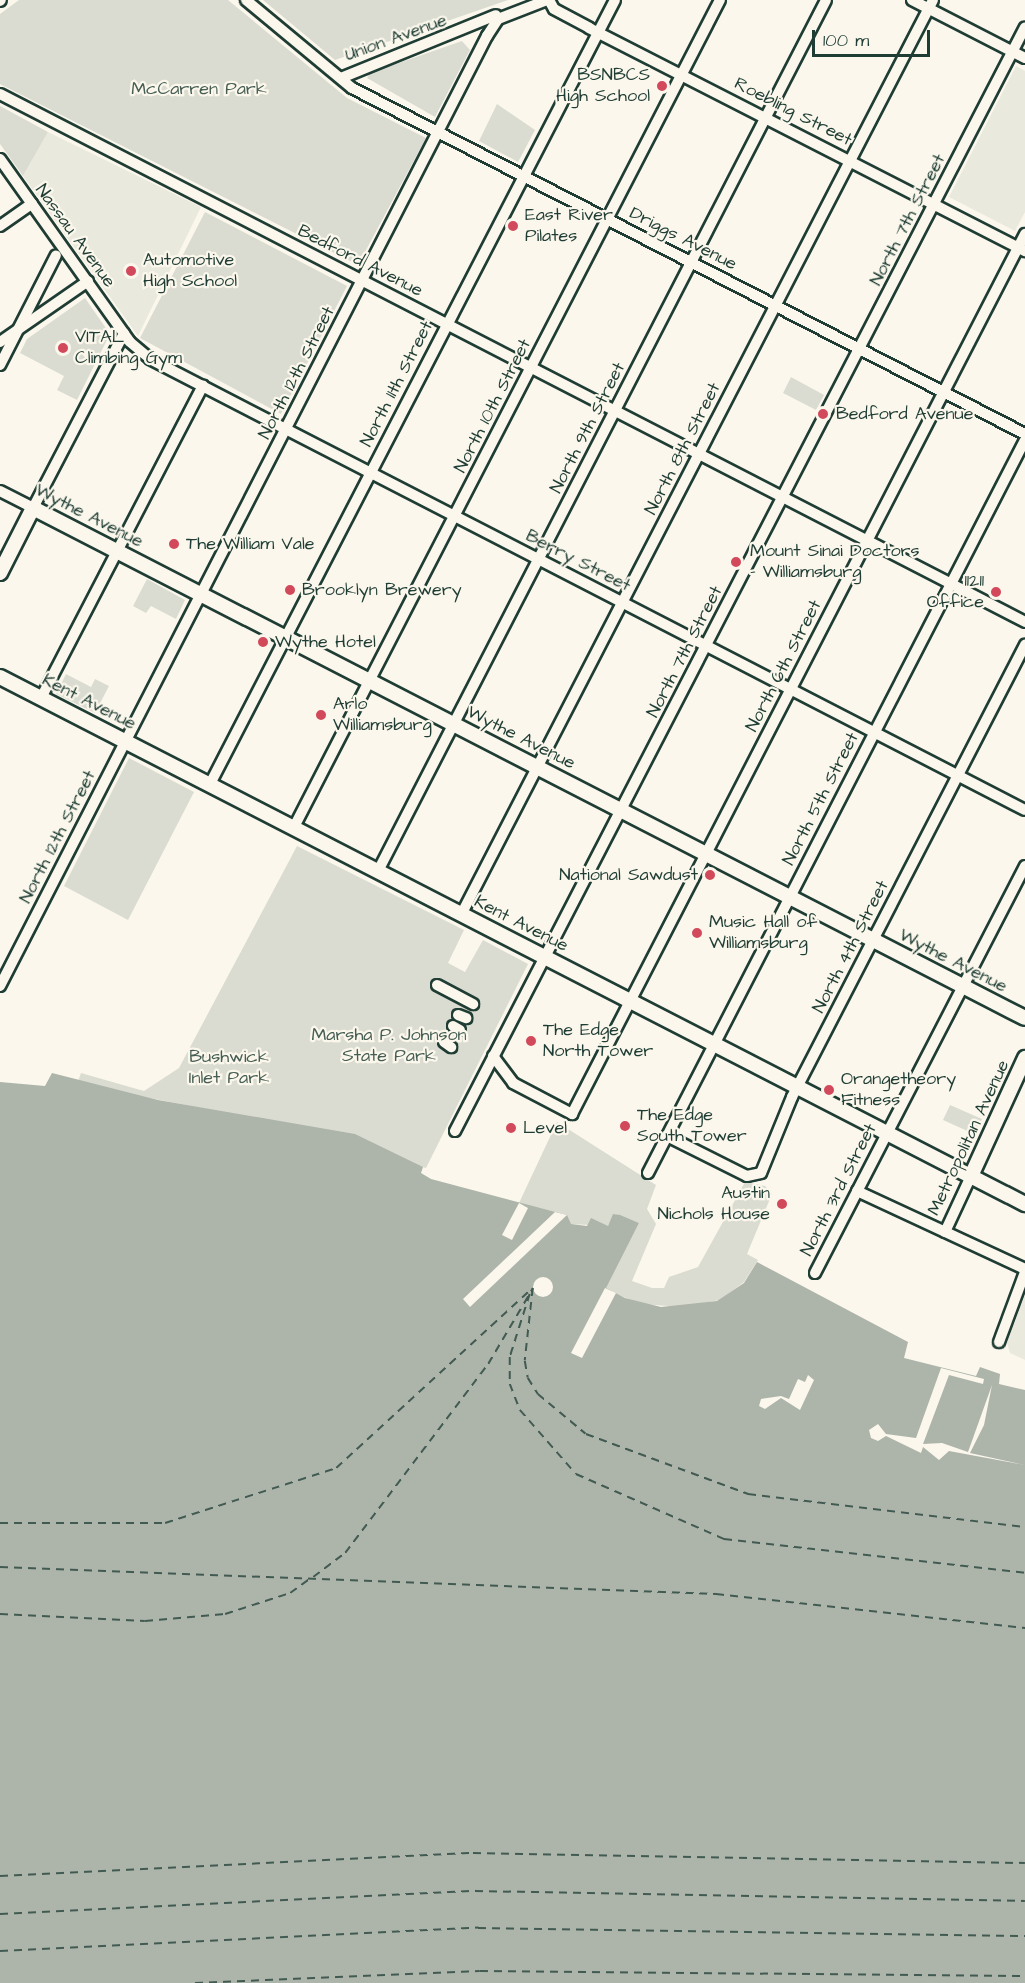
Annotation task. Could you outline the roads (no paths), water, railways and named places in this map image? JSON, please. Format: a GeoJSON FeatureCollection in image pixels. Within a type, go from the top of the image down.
{"type":"FeatureCollection","features":[{"type":"Feature","properties":{"kind":"main road","name":"Wythe Avenue"},"geometry":{"type":"LineString","coordinates":[[33,508],[1025,1018]]}},
{"type":"Feature","properties":{"kind":"main road"},"geometry":{"type":"LineString","coordinates":[[0,573],[33,508]]}},
{"type":"Feature","properties":{"kind":"main road","name":"Kent Avenue"},"geometry":{"type":"LineString","coordinates":[[0,677],[1025,1204]]}},
{"type":"Feature","properties":{"kind":"main road","name":"Metropolitan Avenue"},"geometry":{"type":"LineString","coordinates":[[971,1176],[1025,1058]]}},
{"type":"Feature","properties":{"kind":"street","name":"Driggs Avenue"},"geometry":{"type":"LineString","coordinates":[[246,0],[341,78],[440,133],[1025,434]]}},
{"type":"Feature","properties":{"kind":"street","name":"Union Avenue"},"geometry":{"type":"LineString","coordinates":[[341,78],[497,17],[548,0]]}},
{"type":"Feature","properties":{"kind":"street","name":"Roebling Street"},"geometry":{"type":"LineString","coordinates":[[548,0],[554,9],[1022,249]]}},
{"type":"Feature","properties":{"kind":"street","name":"North 11th Street"},"geometry":{"type":"LineString","coordinates":[[210,784],[615,0]]}},
{"type":"Feature","properties":{"kind":"street","name":"North 10th Street"},"geometry":{"type":"LineString","coordinates":[[294,827],[720,0]]}},
{"type":"Feature","properties":{"kind":"street","name":"North 9th Street"},"geometry":{"type":"LineString","coordinates":[[378,871],[826,0]]}},
{"type":"Feature","properties":{"kind":"street"},"geometry":{"type":"LineString","coordinates":[[912,0],[931,4],[1025,58]]}},
{"type":"Feature","properties":{"kind":"street","name":"North 8th Street"},"geometry":{"type":"LineString","coordinates":[[462,913],[931,4]]}},
{"type":"Feature","properties":{"kind":"street","name":"North 12th Street"},"geometry":{"type":"LineString","coordinates":[[0,986],[440,133],[497,17]]}},
{"type":"Feature","properties":{"kind":"street","name":"North 7th Street"},"geometry":{"type":"LineString","coordinates":[[455,1131],[1025,27]]}},
{"type":"Feature","properties":{"kind":"street","name":"Bedford Avenue"},"geometry":{"type":"LineString","coordinates":[[0,94],[1025,622]]}},
{"type":"Feature","properties":{"kind":"street","name":"Nassau Avenue"},"geometry":{"type":"LineString","coordinates":[[0,159],[124,333]]}},
{"type":"Feature","properties":{"kind":"street"},"geometry":{"type":"LineString","coordinates":[[0,226],[32,204]]}},
{"type":"Feature","properties":{"kind":"street","name":"North 6th Street"},"geometry":{"type":"LineString","coordinates":[[493,1056],[513,1083],[572,1114],[943,392],[1022,249],[1025,234]]}},
{"type":"Feature","properties":{"kind":"street"},"geometry":{"type":"LineString","coordinates":[[0,365],[56,255]]}},
{"type":"Feature","properties":{"kind":"street"},"geometry":{"type":"LineString","coordinates":[[0,342],[88,281]]}},
{"type":"Feature","properties":{"kind":"street"},"geometry":{"type":"LineString","coordinates":[[33,508],[124,333]]}},
{"type":"Feature","properties":{"kind":"street","name":"Berry Street"},"geometry":{"type":"LineString","coordinates":[[124,333],[141,353],[203,386],[1025,810]]}},
{"type":"Feature","properties":{"kind":"street"},"geometry":{"type":"LineString","coordinates":[[42,698],[203,386]]}},
{"type":"Feature","properties":{"kind":"street","name":"North 5th Street"},"geometry":{"type":"LineString","coordinates":[[648,1173],[1025,440]]}},
{"type":"Feature","properties":{"kind":"street","name":"Wythe Avenue"},"geometry":{"type":"LineString","coordinates":[[0,491],[33,508]]}},
{"type":"Feature","properties":{"kind":"street","name":"North 4th Street"},"geometry":{"type":"LineString","coordinates":[[667,1136],[757,1176],[778,1141],[798,1086],[1025,645]]}},
{"type":"Feature","properties":{"kind":"street","name":"North 3rd Street"},"geometry":{"type":"LineString","coordinates":[[815,1273],[1025,866]]}},
{"type":"Feature","properties":{"kind":"street"},"geometry":{"type":"LineString","coordinates":[[437,985],[473,1004]]}},
{"type":"Feature","properties":{"kind":"street","name":"Metropolitan Avenue"},"geometry":{"type":"LineString","coordinates":[[945,1232],[971,1176]]}},
{"type":"Feature","properties":{"kind":"street"},"geometry":{"type":"LineString","coordinates":[[857,1191],[1025,1271],[999,1342]]}},
{"type":"Feature","properties":{"kind":"place","name":"BSNBCS High School"},"geometry":{"type":"Point","coordinates":[662,86]}},
{"type":"Feature","properties":{"kind":"place","name":"East River Pilates"},"geometry":{"type":"Point","coordinates":[513,226]}},
{"type":"Feature","properties":{"kind":"place","name":"Automotive High School"},"geometry":{"type":"Point","coordinates":[131,271]}},
{"type":"Feature","properties":{"kind":"place","name":"VITAL Climbing Gym"},"geometry":{"type":"Point","coordinates":[63,348]}},
{"type":"Feature","properties":{"kind":"place","name":"Bedford Avenue"},"geometry":{"type":"Point","coordinates":[823,414]}},
{"type":"Feature","properties":{"kind":"place","name":"The William Vale"},"geometry":{"type":"Point","coordinates":[174,544]}},
{"type":"Feature","properties":{"kind":"place","name":"Mount Sinai Doctors - Williamsburg"},"geometry":{"type":"Point","coordinates":[736,562]}},
{"type":"Feature","properties":{"kind":"place","name":"Brooklyn Brewery"},"geometry":{"type":"Point","coordinates":[290,590]}},
{"type":"Feature","properties":{"kind":"place","name":"11211 Office"},"geometry":{"type":"Point","coordinates":[996,592]}},
{"type":"Feature","properties":{"kind":"place","name":"Wythe Hotel"},"geometry":{"type":"Point","coordinates":[263,642]}},
{"type":"Feature","properties":{"kind":"place","name":"Arlo Williamsburg"},"geometry":{"type":"Point","coordinates":[321,715]}},
{"type":"Feature","properties":{"kind":"place","name":"National Sawdust"},"geometry":{"type":"Point","coordinates":[710,875]}},
{"type":"Feature","properties":{"kind":"place","name":"Music Hall of Williamsburg"},"geometry":{"type":"Point","coordinates":[697,933]}},
{"type":"Feature","properties":{"kind":"place","name":"The Edge North Tower"},"geometry":{"type":"Point","coordinates":[531,1041]}},
{"type":"Feature","properties":{"kind":"place","name":"Orangetheory Fitness"},"geometry":{"type":"Point","coordinates":[829,1090]}},
{"type":"Feature","properties":{"kind":"place","name":"The Edge South Tower"},"geometry":{"type":"Point","coordinates":[625,1126]}},
{"type":"Feature","properties":{"kind":"place","name":"Level"},"geometry":{"type":"Point","coordinates":[511,1128]}},
{"type":"Feature","properties":{"kind":"place","name":"Austin Nichols House"},"geometry":{"type":"Point","coordinates":[782,1204]}},
{"type":"Feature","properties":{"kind":"park label","name":"McCarren Park"},"geometry":{"type":"Point","coordinates":[199,89]}},
{"type":"Feature","properties":{"kind":"park label","name":"Marsha P. Johnson State Park"},"geometry":{"type":"Point","coordinates":[389,1046]}},
{"type":"Feature","properties":{"kind":"park label","name":"Bushwick Inlet Park"},"geometry":{"type":"Point","coordinates":[229,1068]}}]}
